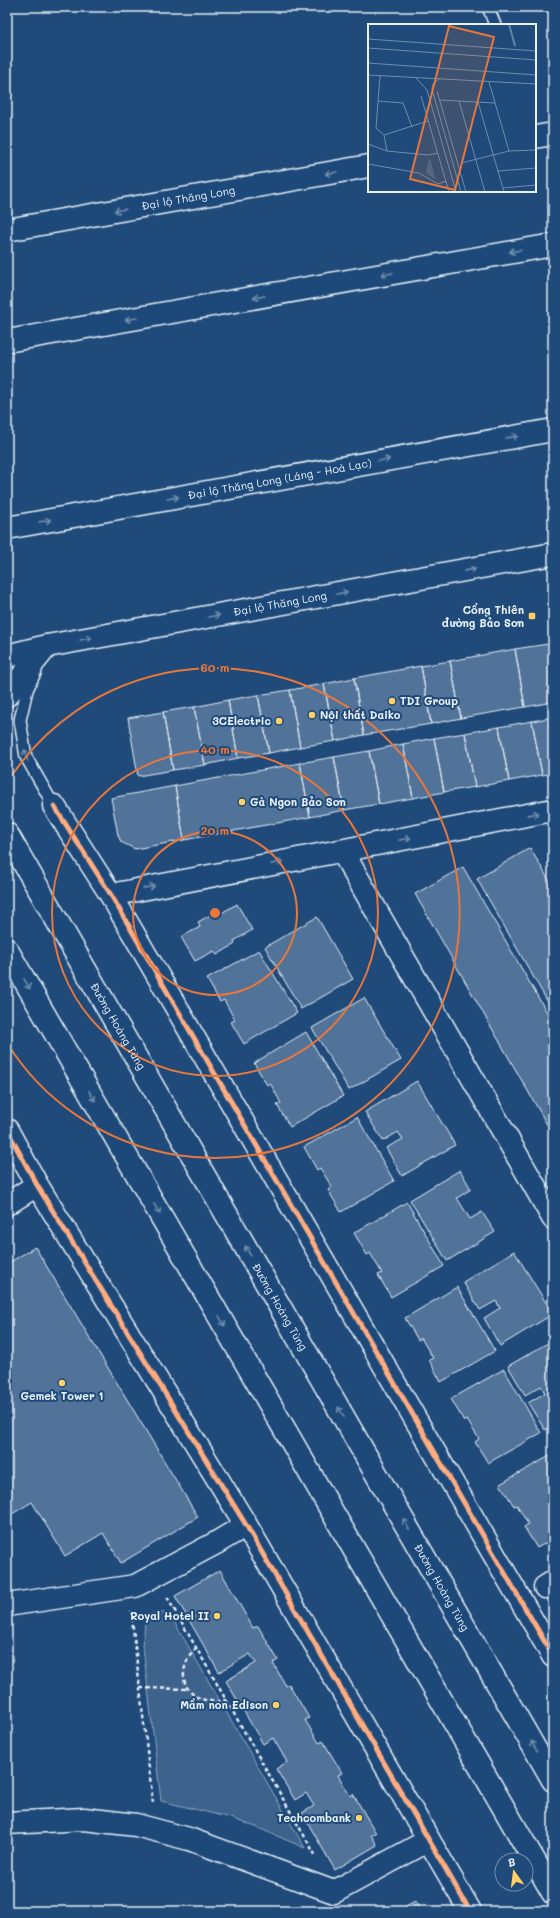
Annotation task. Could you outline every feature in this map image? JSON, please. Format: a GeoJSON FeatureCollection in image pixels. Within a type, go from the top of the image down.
{"type":"FeatureCollection","features":[{"type":"Feature","properties":{"kind":"main road"},"geometry":{"type":"LineString","coordinates":[[536,137],[553,134]]}},
{"type":"Feature","properties":{"kind":"main road","name":"Đại lộ Thăng Long"},"geometry":{"type":"LineString","coordinates":[[7,230],[368,166]]}},
{"type":"Feature","properties":{"kind":"main road"},"geometry":{"type":"LineString","coordinates":[[7,341],[553,245]]}},
{"type":"Feature","properties":{"kind":"main road","name":"Đại lộ Thăng Long (Láng - Hoà Lạc)"},"geometry":{"type":"LineString","coordinates":[[7,528],[553,430]]}},
{"type":"Feature","properties":{"kind":"main road","name":"Đại lộ Thăng Long"},"geometry":{"type":"LineString","coordinates":[[7,656],[48,646],[553,554]]}},
{"type":"Feature","properties":{"kind":"main road"},"geometry":{"type":"LineString","coordinates":[[7,695],[48,646]]}},
{"type":"Feature","properties":{"kind":"main road"},"geometry":{"type":"LineString","coordinates":[[49,798],[111,895],[553,1656]]}},
{"type":"Feature","properties":{"kind":"main road"},"geometry":{"type":"LineString","coordinates":[[111,895],[553,810]]}},
{"type":"Feature","properties":{"kind":"main road","name":"Đường Hoàng Tùng"},"geometry":{"type":"LineString","coordinates":[[7,834],[553,1780]]}},
{"type":"Feature","properties":{"kind":"main road"},"geometry":{"type":"LineString","coordinates":[[342,851],[553,1218]]}},
{"type":"Feature","properties":{"kind":"main road"},"geometry":{"type":"LineString","coordinates":[[7,950],[553,1893]]}},
{"type":"Feature","properties":{"kind":"main road"},"geometry":{"type":"LineString","coordinates":[[7,1130],[37,1185],[246,1525],[470,1911]]}},
{"type":"Feature","properties":{"kind":"main road"},"geometry":{"type":"LineString","coordinates":[[7,1204],[37,1185]]}},
{"type":"Feature","properties":{"kind":"main road"},"geometry":{"type":"LineString","coordinates":[[7,1605],[135,1586],[216,1543],[246,1525]]}},
{"type":"Feature","properties":{"kind":"main road"},"geometry":{"type":"LineString","coordinates":[[7,1824],[84,1819],[136,1825],[189,1839],[334,1892],[429,1840]]}},
{"type":"Feature","properties":{"kind":"lane"},"geometry":{"type":"LineString","coordinates":[[488,7],[495,24]]}},
{"type":"Feature","properties":{"kind":"lane"},"geometry":{"type":"LineString","coordinates":[[48,646],[27,690],[20,720],[26,757],[49,798]]}},
{"type":"Feature","properties":{"kind":"path"},"geometry":{"type":"LineString","coordinates":[[155,1575],[336,1891]]}},
{"type":"Feature","properties":{"kind":"path"},"geometry":{"type":"LineString","coordinates":[[129,1587],[156,1830]]}},
{"type":"Feature","properties":{"kind":"path"},"geometry":{"type":"LineString","coordinates":[[196,1648],[187,1659],[184,1672],[191,1694],[202,1700],[216,1703],[226,1700]]}},
{"type":"Feature","properties":{"kind":"path"},"geometry":{"type":"LineString","coordinates":[[140,1688],[188,1688]]}},
{"type":"Feature","properties":{"kind":"shaded area"},"geometry":{"type":"Polygon","coordinates":[[[165,1613],[172,1618],[305,1848],[256,1827],[227,1817],[161,1801],[143,1647],[145,1622],[149,1615],[165,1613]]]}},
{"type":"Feature","properties":{"kind":"building"},"geometry":{"type":"Polygon","coordinates":[[[553,643],[553,672],[548,644],[553,643]]]}},
{"type":"Feature","properties":{"kind":"building"},"geometry":{"type":"Polygon","coordinates":[[[548,644],[553,672],[553,702],[525,707],[515,649],[548,644]]]}},
{"type":"Feature","properties":{"kind":"building"},"geometry":{"type":"Polygon","coordinates":[[[515,649],[525,707],[461,718],[450,661],[515,649]]]}},
{"type":"Feature","properties":{"kind":"building"},"geometry":{"type":"Polygon","coordinates":[[[450,661],[461,718],[431,724],[421,666],[450,661]]]}},
{"type":"Feature","properties":{"kind":"building","name":"TDI Group"},"geometry":{"type":"Polygon","coordinates":[[[421,666],[431,724],[364,735],[354,678],[421,666]]]}},
{"type":"Feature","properties":{"kind":"building"},"geometry":{"type":"Polygon","coordinates":[[[354,678],[364,735],[335,741],[324,684],[354,678]]]}},
{"type":"Feature","properties":{"kind":"building","name":"Nội thất Daiko"},"geometry":{"type":"Polygon","coordinates":[[[324,684],[335,741],[300,747],[290,690],[324,684]]]}},
{"type":"Feature","properties":{"kind":"building","name":"3CElectric"},"geometry":{"type":"Polygon","coordinates":[[[290,690],[300,747],[269,753],[258,695],[290,690]]]}},
{"type":"Feature","properties":{"kind":"building"},"geometry":{"type":"Polygon","coordinates":[[[258,695],[269,753],[238,758],[228,700],[258,695]]]}},
{"type":"Feature","properties":{"kind":"building"},"geometry":{"type":"Polygon","coordinates":[[[228,700],[238,758],[205,765],[194,707],[228,700]]]}},
{"type":"Feature","properties":{"kind":"building"},"geometry":{"type":"Polygon","coordinates":[[[194,707],[205,765],[173,770],[163,712],[194,707]]]}},
{"type":"Feature","properties":{"kind":"building"},"geometry":{"type":"Polygon","coordinates":[[[163,712],[173,770],[138,776],[128,718],[163,712]]]}},
{"type":"Feature","properties":{"kind":"building"},"geometry":{"type":"Polygon","coordinates":[[[553,717],[553,773],[542,775],[532,721],[553,717]]]}},
{"type":"Feature","properties":{"kind":"building"},"geometry":{"type":"Polygon","coordinates":[[[532,721],[542,775],[509,781],[499,727],[532,721]]]}},
{"type":"Feature","properties":{"kind":"building"},"geometry":{"type":"Polygon","coordinates":[[[499,727],[509,781],[475,787],[465,733],[499,727]]]}},
{"type":"Feature","properties":{"kind":"building"},"geometry":{"type":"Polygon","coordinates":[[[465,733],[475,787],[444,792],[434,738],[465,733]]]}},
{"type":"Feature","properties":{"kind":"building"},"geometry":{"type":"Polygon","coordinates":[[[434,738],[444,792],[413,798],[403,744],[434,738]]]}},
{"type":"Feature","properties":{"kind":"building"},"geometry":{"type":"Polygon","coordinates":[[[403,744],[413,798],[379,804],[369,751],[403,744]]]}},
{"type":"Feature","properties":{"kind":"building"},"geometry":{"type":"Polygon","coordinates":[[[369,751],[379,804],[344,810],[334,757],[369,751]]]}},
{"type":"Feature","properties":{"kind":"building"},"geometry":{"type":"Polygon","coordinates":[[[334,757],[344,810],[310,817],[300,763],[334,757]]]}},
{"type":"Feature","properties":{"kind":"building","name":"Gà Ngon Bảo Sơn"},"geometry":{"type":"Polygon","coordinates":[[[300,763],[310,817],[184,840],[175,786],[300,763]]]}},
{"type":"Feature","properties":{"kind":"building"},"geometry":{"type":"Polygon","coordinates":[[[175,786],[184,840],[135,849],[121,842],[118,835],[111,798],[175,786]]]}},
{"type":"Feature","properties":{"kind":"building"},"geometry":{"type":"Polygon","coordinates":[[[530,848],[553,887],[553,1011],[477,879],[530,848]]]}},
{"type":"Feature","properties":{"kind":"building"},"geometry":{"type":"Polygon","coordinates":[[[463,867],[553,1023],[553,1135],[415,894],[463,867]]]}},
{"type":"Feature","properties":{"kind":"building"},"geometry":{"type":"Polygon","coordinates":[[[237,904],[252,930],[234,941],[235,944],[217,955],[214,951],[195,961],[181,937],[200,927],[198,922],[216,912],[218,915],[237,904]]]}},
{"type":"Feature","properties":{"kind":"building"},"geometry":{"type":"Polygon","coordinates":[[[317,917],[353,979],[301,1009],[265,947],[317,917]]]}},
{"type":"Feature","properties":{"kind":"building"},"geometry":{"type":"Polygon","coordinates":[[[259,950],[297,1013],[244,1044],[231,1022],[235,1020],[224,1000],[220,1002],[207,979],[259,950]]]}},
{"type":"Feature","properties":{"kind":"building"},"geometry":{"type":"Polygon","coordinates":[[[364,998],[401,1060],[349,1090],[312,1028],[364,998]]]}},
{"type":"Feature","properties":{"kind":"building"},"geometry":{"type":"Polygon","coordinates":[[[306,1032],[343,1096],[290,1127],[277,1105],[281,1103],[270,1083],[267,1085],[254,1063],[306,1032]]]}},
{"type":"Feature","properties":{"kind":"building"},"geometry":{"type":"Polygon","coordinates":[[[417,1081],[455,1145],[402,1176],[386,1148],[403,1139],[398,1132],[383,1141],[365,1112],[417,1081]]]}},
{"type":"Feature","properties":{"kind":"building"},"geometry":{"type":"Polygon","coordinates":[[[357,1117],[394,1181],[341,1212],[328,1190],[332,1187],[320,1168],[317,1170],[304,1147],[357,1117]]]}},
{"type":"Feature","properties":{"kind":"building"},"geometry":{"type":"Polygon","coordinates":[[[460,1170],[471,1189],[457,1198],[470,1219],[482,1212],[495,1232],[447,1261],[410,1200],[460,1170]]]}},
{"type":"Feature","properties":{"kind":"building"},"geometry":{"type":"Polygon","coordinates":[[[407,1202],[444,1266],[391,1297],[378,1275],[382,1273],[370,1253],[367,1255],[354,1233],[407,1202]]]}},
{"type":"Feature","properties":{"kind":"building","name":"Gemek Tower 1"},"geometry":{"type":"Polygon","coordinates":[[[35,1247],[198,1517],[121,1563],[103,1533],[65,1556],[32,1502],[7,1517],[7,1264],[35,1247]]]}},
{"type":"Feature","properties":{"kind":"building"},"geometry":{"type":"Polygon","coordinates":[[[514,1251],[553,1314],[500,1346],[484,1318],[500,1308],[496,1301],[480,1310],[463,1282],[514,1251]]]}},
{"type":"Feature","properties":{"kind":"building"},"geometry":{"type":"Polygon","coordinates":[[[457,1287],[495,1351],[441,1382],[429,1360],[433,1358],[421,1338],[418,1340],[405,1318],[457,1287]]]}},
{"type":"Feature","properties":{"kind":"building"},"geometry":{"type":"Polygon","coordinates":[[[553,1340],[553,1425],[545,1430],[528,1403],[545,1393],[541,1386],[525,1395],[508,1366],[553,1340]]]}},
{"type":"Feature","properties":{"kind":"building"},"geometry":{"type":"Polygon","coordinates":[[[504,1369],[541,1433],[488,1463],[475,1442],[479,1439],[467,1420],[464,1421],[451,1399],[504,1369]]]}},
{"type":"Feature","properties":{"kind":"building"},"geometry":{"type":"Polygon","coordinates":[[[553,1454],[553,1539],[537,1548],[524,1527],[528,1524],[517,1505],[514,1506],[500,1484],[553,1454]]]}},
{"type":"Feature","properties":{"kind":"building"},"geometry":{"type":"Polygon","coordinates":[[[220,1570],[253,1628],[258,1626],[278,1660],[273,1663],[286,1686],[289,1684],[309,1718],[305,1720],[319,1743],[323,1741],[342,1773],[338,1775],[350,1796],[353,1794],[376,1833],[371,1835],[377,1845],[335,1870],[302,1813],[314,1806],[306,1793],[295,1800],[276,1769],[287,1762],[273,1738],[263,1744],[226,1681],[256,1663],[250,1654],[219,1672],[175,1596],[220,1570]]]}},
{"type":"Feature","properties":{"kind":"building"},"geometry":{"type":"Polygon","coordinates":[[[415,1901],[421,1911],[397,1911],[415,1901]]]}},
{"type":"Feature","properties":{"kind":"cycle path"},"geometry":{"type":"LineString","coordinates":[[54,806],[111,895],[553,1656]]}},
{"type":"Feature","properties":{"kind":"cycle path"},"geometry":{"type":"LineString","coordinates":[[7,1130],[37,1185],[246,1525],[470,1911]]}},
{"type":"Feature","properties":{"kind":"place","name":"Cổng Thiên đường Bảo Sơn"},"geometry":{"type":"Point","coordinates":[532,616]}},
{"type":"Feature","properties":{"kind":"place","name":"TDI Group"},"geometry":{"type":"Point","coordinates":[392,701]}},
{"type":"Feature","properties":{"kind":"place","name":"Nội thất Daiko"},"geometry":{"type":"Point","coordinates":[312,715]}},
{"type":"Feature","properties":{"kind":"place","name":"3CElectric"},"geometry":{"type":"Point","coordinates":[279,721]}},
{"type":"Feature","properties":{"kind":"place","name":"Gà Ngon Bảo Sơn"},"geometry":{"type":"Point","coordinates":[242,802]}},
{"type":"Feature","properties":{"kind":"place","name":"Gemek Tower 1"},"geometry":{"type":"Point","coordinates":[62,1383]}},
{"type":"Feature","properties":{"kind":"place","name":"Royal Hotel II"},"geometry":{"type":"Point","coordinates":[217,1616]}},
{"type":"Feature","properties":{"kind":"place","name":"Mầm non Edison"},"geometry":{"type":"Point","coordinates":[276,1705]}},
{"type":"Feature","properties":{"kind":"place","name":"Techcombank"},"geometry":{"type":"Point","coordinates":[359,1818]}}]}
